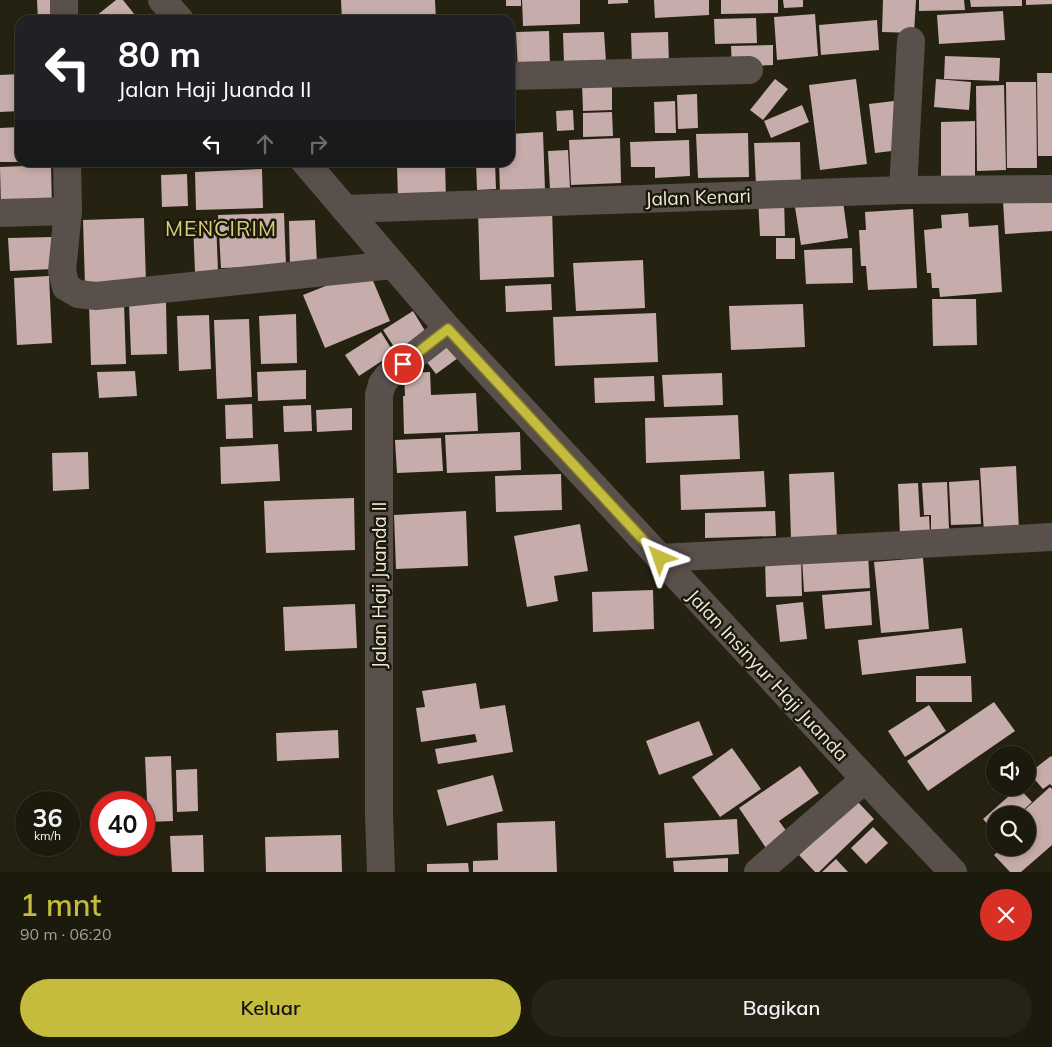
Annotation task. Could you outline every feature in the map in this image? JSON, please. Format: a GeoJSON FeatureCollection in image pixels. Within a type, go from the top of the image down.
{"type":"FeatureCollection","features":[{"type":"Feature","properties":{"kind":"street"},"geometry":{"type":"LineString","coordinates":[[64,0],[64,15]]}},
{"type":"Feature","properties":{"kind":"street"},"geometry":{"type":"LineString","coordinates":[[162,0],[176,15]]}},
{"type":"Feature","properties":{"kind":"street"},"geometry":{"type":"LineString","coordinates":[[904,190],[911,41]]}},
{"type":"Feature","properties":{"kind":"street"},"geometry":{"type":"LineString","coordinates":[[515,76],[749,70]]}},
{"type":"Feature","properties":{"kind":"street"},"geometry":{"type":"LineString","coordinates":[[67,167],[68,210],[62,271],[66,287],[78,294],[96,296],[392,265]]}},
{"type":"Feature","properties":{"kind":"street","name":"Jalan Insinyur Haji Juanda"},"geometry":{"type":"LineString","coordinates":[[309,167],[448,329],[953,872]]}},
{"type":"Feature","properties":{"kind":"street","name":"Jalan Kenari"},"geometry":{"type":"LineString","coordinates":[[345,209],[904,190],[1052,189]]}},
{"type":"Feature","properties":{"kind":"street"},"geometry":{"type":"LineString","coordinates":[[0,214],[68,210]]}},
{"type":"Feature","properties":{"kind":"street","name":"Jalan Haji Juanda II"},"geometry":{"type":"LineString","coordinates":[[381,872],[379,815],[379,394],[382,384],[388,376],[448,329]]}},
{"type":"Feature","properties":{"kind":"street"},"geometry":{"type":"LineString","coordinates":[[660,558],[1052,537]]}},
{"type":"Feature","properties":{"kind":"street"},"geometry":{"type":"LineString","coordinates":[[758,872],[865,779]]}},
{"type":"Feature","properties":{"kind":"building"},"geometry":{"type":"Polygon","coordinates":[[[37,0],[58,0],[59,15],[38,15],[37,0]]]}},
{"type":"Feature","properties":{"kind":"building"},"geometry":{"type":"Polygon","coordinates":[[[116,0],[123,0],[135,15],[97,15],[116,0]]]}},
{"type":"Feature","properties":{"kind":"building"},"geometry":{"type":"Polygon","coordinates":[[[341,0],[435,0],[436,15],[342,15],[341,0]]]}},
{"type":"Feature","properties":{"kind":"building"},"geometry":{"type":"Polygon","coordinates":[[[506,0],[521,0],[521,6],[506,6],[506,0]]]}},
{"type":"Feature","properties":{"kind":"building"},"geometry":{"type":"Polygon","coordinates":[[[522,0],[580,0],[580,24],[523,26],[522,0]]]}},
{"type":"Feature","properties":{"kind":"building"},"geometry":{"type":"Polygon","coordinates":[[[608,0],[628,0],[628,3],[608,4],[608,0]]]}},
{"type":"Feature","properties":{"kind":"building"},"geometry":{"type":"Polygon","coordinates":[[[654,0],[709,0],[709,15],[655,18],[654,0]]]}},
{"type":"Feature","properties":{"kind":"building"},"geometry":{"type":"Polygon","coordinates":[[[721,0],[778,0],[778,13],[721,14],[721,0]]]}},
{"type":"Feature","properties":{"kind":"building"},"geometry":{"type":"Polygon","coordinates":[[[783,0],[803,0],[803,7],[784,8],[783,0]]]}},
{"type":"Feature","properties":{"kind":"building"},"geometry":{"type":"Polygon","coordinates":[[[883,0],[916,0],[914,33],[882,32],[883,0]]]}},
{"type":"Feature","properties":{"kind":"building"},"geometry":{"type":"Polygon","coordinates":[[[919,0],[964,0],[965,10],[919,11],[919,0]]]}},
{"type":"Feature","properties":{"kind":"building"},"geometry":{"type":"Polygon","coordinates":[[[970,0],[1022,0],[1022,6],[971,7],[970,0]]]}},
{"type":"Feature","properties":{"kind":"building"},"geometry":{"type":"Polygon","coordinates":[[[1026,0],[1052,0],[1052,4],[1026,5],[1026,0]]]}},
{"type":"Feature","properties":{"kind":"building"},"geometry":{"type":"Polygon","coordinates":[[[1003,11],[1005,40],[939,44],[937,15],[1003,11]]]}},
{"type":"Feature","properties":{"kind":"building"},"geometry":{"type":"Polygon","coordinates":[[[815,14],[818,56],[777,60],[774,17],[815,14]]]}},
{"type":"Feature","properties":{"kind":"building"},"geometry":{"type":"Polygon","coordinates":[[[756,18],[757,43],[715,44],[714,19],[756,18]]]}},
{"type":"Feature","properties":{"kind":"building"},"geometry":{"type":"Polygon","coordinates":[[[877,20],[879,50],[821,55],[819,25],[877,20]]]}},
{"type":"Feature","properties":{"kind":"building"},"geometry":{"type":"Polygon","coordinates":[[[549,31],[550,69],[518,70],[516,32],[549,31]]]}},
{"type":"Feature","properties":{"kind":"building"},"geometry":{"type":"Polygon","coordinates":[[[604,32],[606,62],[564,64],[563,33],[604,32]]]}},
{"type":"Feature","properties":{"kind":"building"},"geometry":{"type":"Polygon","coordinates":[[[668,32],[669,64],[632,65],[631,33],[668,32]]]}},
{"type":"Feature","properties":{"kind":"building"},"geometry":{"type":"Polygon","coordinates":[[[773,45],[773,65],[732,67],[731,46],[773,45]]]}},
{"type":"Feature","properties":{"kind":"building"},"geometry":{"type":"Polygon","coordinates":[[[945,56],[1000,58],[999,81],[944,79],[945,56]]]}},
{"type":"Feature","properties":{"kind":"building"},"geometry":{"type":"Polygon","coordinates":[[[1037,73],[1052,73],[1052,156],[1038,156],[1037,73]]]}},
{"type":"Feature","properties":{"kind":"building"},"geometry":{"type":"Polygon","coordinates":[[[15,74],[15,111],[0,112],[0,75],[15,74]]]}},
{"type":"Feature","properties":{"kind":"building"},"geometry":{"type":"Polygon","coordinates":[[[775,79],[788,89],[763,120],[750,110],[775,79]]]}},
{"type":"Feature","properties":{"kind":"building"},"geometry":{"type":"Polygon","coordinates":[[[856,79],[867,164],[820,170],[809,85],[856,79]]]}},
{"type":"Feature","properties":{"kind":"building"},"geometry":{"type":"Polygon","coordinates":[[[936,79],[971,82],[969,110],[934,107],[936,79]]]}},
{"type":"Feature","properties":{"kind":"building"},"geometry":{"type":"Polygon","coordinates":[[[1006,82],[1036,82],[1037,168],[1007,168],[1006,82]]]}},
{"type":"Feature","properties":{"kind":"building"},"geometry":{"type":"Polygon","coordinates":[[[612,83],[612,110],[583,111],[582,84],[612,83]]]}},
{"type":"Feature","properties":{"kind":"building"},"geometry":{"type":"Polygon","coordinates":[[[1004,85],[1006,170],[977,171],[976,86],[1004,85]]]}},
{"type":"Feature","properties":{"kind":"building"},"geometry":{"type":"Polygon","coordinates":[[[697,94],[698,128],[678,129],[677,95],[697,94]]]}},
{"type":"Feature","properties":{"kind":"building"},"geometry":{"type":"Polygon","coordinates":[[[675,101],[676,133],[655,133],[654,102],[675,101]]]}},
{"type":"Feature","properties":{"kind":"building"},"geometry":{"type":"Polygon","coordinates":[[[894,101],[900,150],[875,153],[869,104],[894,101]]]}},
{"type":"Feature","properties":{"kind":"building"},"geometry":{"type":"Polygon","coordinates":[[[802,105],[809,122],[771,138],[764,121],[802,105]]]}},
{"type":"Feature","properties":{"kind":"building"},"geometry":{"type":"Polygon","coordinates":[[[573,110],[574,130],[557,131],[556,111],[573,110]]]}},
{"type":"Feature","properties":{"kind":"building"},"geometry":{"type":"Polygon","coordinates":[[[612,112],[613,136],[583,137],[583,113],[612,112]]]}},
{"type":"Feature","properties":{"kind":"building"},"geometry":{"type":"Polygon","coordinates":[[[975,121],[975,176],[941,176],[941,122],[975,121]]]}},
{"type":"Feature","properties":{"kind":"building"},"geometry":{"type":"Polygon","coordinates":[[[15,127],[15,162],[0,162],[0,128],[15,127]]]}},
{"type":"Feature","properties":{"kind":"building"},"geometry":{"type":"Polygon","coordinates":[[[543,132],[545,190],[500,192],[499,167],[515,167],[515,134],[543,132]]]}},
{"type":"Feature","properties":{"kind":"building"},"geometry":{"type":"Polygon","coordinates":[[[748,133],[749,177],[698,178],[696,134],[748,133]]]}},
{"type":"Feature","properties":{"kind":"building"},"geometry":{"type":"Polygon","coordinates":[[[620,138],[621,183],[571,185],[569,140],[620,138]]]}},
{"type":"Feature","properties":{"kind":"building"},"geometry":{"type":"Polygon","coordinates":[[[689,140],[690,176],[655,178],[655,167],[631,167],[630,142],[689,140]]]}},
{"type":"Feature","properties":{"kind":"building"},"geometry":{"type":"Polygon","coordinates":[[[800,142],[801,184],[756,185],[754,143],[800,142]]]}},
{"type":"Feature","properties":{"kind":"building"},"geometry":{"type":"Polygon","coordinates":[[[568,150],[570,188],[550,189],[548,151],[568,150]]]}},
{"type":"Feature","properties":{"kind":"building"},"geometry":{"type":"Polygon","coordinates":[[[0,167],[51,167],[52,207],[1,209],[0,167]]]}},
{"type":"Feature","properties":{"kind":"building"},"geometry":{"type":"Polygon","coordinates":[[[397,167],[445,167],[446,198],[398,200],[397,167]]]}},
{"type":"Feature","properties":{"kind":"building"},"geometry":{"type":"Polygon","coordinates":[[[476,167],[495,167],[496,189],[477,190],[476,167]]]}},
{"type":"Feature","properties":{"kind":"building"},"geometry":{"type":"Polygon","coordinates":[[[262,169],[263,208],[196,210],[195,172],[262,169]]]}},
{"type":"Feature","properties":{"kind":"building"},"geometry":{"type":"Polygon","coordinates":[[[187,174],[188,206],[162,207],[161,175],[187,174]]]}},
{"type":"Feature","properties":{"kind":"building"},"geometry":{"type":"Polygon","coordinates":[[[842,194],[848,238],[801,245],[794,201],[842,194]]]}},
{"type":"Feature","properties":{"kind":"building"},"geometry":{"type":"Polygon","coordinates":[[[784,197],[785,236],[760,236],[758,198],[784,197]]]}},
{"type":"Feature","properties":{"kind":"building"},"geometry":{"type":"Polygon","coordinates":[[[1052,199],[1052,231],[1005,234],[1003,201],[1052,199]]]}},
{"type":"Feature","properties":{"kind":"building"},"geometry":{"type":"Polygon","coordinates":[[[552,207],[554,277],[480,280],[478,210],[552,207]]]}},
{"type":"Feature","properties":{"kind":"building"},"geometry":{"type":"Polygon","coordinates":[[[913,209],[917,288],[868,290],[866,266],[861,266],[859,230],[866,230],[865,212],[913,209]]]}},
{"type":"Feature","properties":{"kind":"building"},"geometry":{"type":"Polygon","coordinates":[[[284,213],[286,266],[221,268],[218,215],[284,213]]]}},
{"type":"Feature","properties":{"kind":"building"},"geometry":{"type":"Polygon","coordinates":[[[968,213],[969,227],[998,225],[1002,292],[940,297],[939,288],[932,288],[931,273],[927,273],[924,230],[942,228],[941,215],[968,213]]]}},
{"type":"Feature","properties":{"kind":"building"},"geometry":{"type":"Polygon","coordinates":[[[144,218],[146,283],[85,286],[83,220],[144,218]]]}},
{"type":"Feature","properties":{"kind":"building"},"geometry":{"type":"Polygon","coordinates":[[[216,220],[218,271],[195,272],[193,222],[216,220]]]}},
{"type":"Feature","properties":{"kind":"building"},"geometry":{"type":"Polygon","coordinates":[[[315,220],[317,265],[290,266],[289,221],[315,220]]]}},
{"type":"Feature","properties":{"kind":"building"},"geometry":{"type":"Polygon","coordinates":[[[52,237],[53,269],[10,271],[8,238],[52,237]]]}},
{"type":"Feature","properties":{"kind":"building"},"geometry":{"type":"Polygon","coordinates":[[[776,238],[795,238],[795,259],[776,259],[776,238]]]}},
{"type":"Feature","properties":{"kind":"building"},"geometry":{"type":"Polygon","coordinates":[[[852,248],[853,283],[806,284],[804,250],[852,248]]]}},
{"type":"Feature","properties":{"kind":"building"},"geometry":{"type":"Polygon","coordinates":[[[643,260],[645,308],[576,311],[573,263],[643,260]]]}},
{"type":"Feature","properties":{"kind":"building"},"geometry":{"type":"Polygon","coordinates":[[[368,269],[390,321],[325,348],[303,295],[368,269]]]}},
{"type":"Feature","properties":{"kind":"building"},"geometry":{"type":"Polygon","coordinates":[[[49,276],[52,343],[17,345],[14,278],[49,276]]]}},
{"type":"Feature","properties":{"kind":"building"},"geometry":{"type":"Polygon","coordinates":[[[551,284],[552,310],[506,312],[505,286],[551,284]]]}},
{"type":"Feature","properties":{"kind":"building"},"geometry":{"type":"Polygon","coordinates":[[[932,299],[976,299],[977,345],[933,346],[932,299]]]}},
{"type":"Feature","properties":{"kind":"building"},"geometry":{"type":"Polygon","coordinates":[[[166,302],[167,354],[131,355],[129,303],[166,302]]]}},
{"type":"Feature","properties":{"kind":"building"},"geometry":{"type":"Polygon","coordinates":[[[124,303],[126,364],[91,365],[89,304],[124,303]]]}},
{"type":"Feature","properties":{"kind":"building"},"geometry":{"type":"Polygon","coordinates":[[[803,304],[805,347],[731,350],[729,306],[803,304]]]}},
{"type":"Feature","properties":{"kind":"building"},"geometry":{"type":"Polygon","coordinates":[[[413,311],[427,334],[398,353],[383,330],[413,311]]]}},
{"type":"Feature","properties":{"kind":"building"},"geometry":{"type":"Polygon","coordinates":[[[656,313],[658,362],[555,366],[553,317],[656,313]]]}},
{"type":"Feature","properties":{"kind":"building"},"geometry":{"type":"Polygon","coordinates":[[[296,314],[297,363],[261,364],[259,316],[296,314]]]}},
{"type":"Feature","properties":{"kind":"building"},"geometry":{"type":"Polygon","coordinates":[[[209,315],[211,369],[179,371],[177,316],[209,315]]]}},
{"type":"Feature","properties":{"kind":"building"},"geometry":{"type":"Polygon","coordinates":[[[249,319],[252,397],[217,399],[214,320],[249,319]]]}},
{"type":"Feature","properties":{"kind":"building"},"geometry":{"type":"Polygon","coordinates":[[[381,332],[394,353],[359,376],[345,355],[381,332]]]}},
{"type":"Feature","properties":{"kind":"building"},"geometry":{"type":"Polygon","coordinates":[[[445,341],[458,358],[436,374],[423,357],[445,341]]]}},
{"type":"Feature","properties":{"kind":"building"},"geometry":{"type":"Polygon","coordinates":[[[306,370],[306,399],[258,401],[257,372],[306,370]]]}},
{"type":"Feature","properties":{"kind":"building"},"geometry":{"type":"Polygon","coordinates":[[[135,371],[137,396],[99,398],[97,372],[135,371]]]}},
{"type":"Feature","properties":{"kind":"building"},"geometry":{"type":"Polygon","coordinates":[[[430,372],[431,395],[476,393],[478,431],[404,434],[404,373],[430,372]]]}},
{"type":"Feature","properties":{"kind":"building"},"geometry":{"type":"Polygon","coordinates":[[[722,373],[723,405],[664,407],[662,375],[722,373]]]}},
{"type":"Feature","properties":{"kind":"building"},"geometry":{"type":"Polygon","coordinates":[[[654,376],[655,401],[595,403],[594,378],[654,376]]]}},
{"type":"Feature","properties":{"kind":"building"},"geometry":{"type":"Polygon","coordinates":[[[252,404],[253,438],[226,439],[225,405],[252,404]]]}},
{"type":"Feature","properties":{"kind":"building"},"geometry":{"type":"Polygon","coordinates":[[[311,405],[312,431],[284,432],[283,406],[311,405]]]}},
{"type":"Feature","properties":{"kind":"building"},"geometry":{"type":"Polygon","coordinates":[[[352,408],[352,430],[317,432],[316,410],[352,408]]]}},
{"type":"Feature","properties":{"kind":"building"},"geometry":{"type":"Polygon","coordinates":[[[738,415],[740,459],[646,463],[645,418],[738,415]]]}},
{"type":"Feature","properties":{"kind":"building"},"geometry":{"type":"Polygon","coordinates":[[[520,432],[521,470],[447,473],[445,435],[520,432]]]}},
{"type":"Feature","properties":{"kind":"building"},"geometry":{"type":"Polygon","coordinates":[[[441,438],[443,471],[397,473],[395,440],[441,438]]]}},
{"type":"Feature","properties":{"kind":"building"},"geometry":{"type":"Polygon","coordinates":[[[278,444],[280,481],[221,484],[220,447],[278,444]]]}},
{"type":"Feature","properties":{"kind":"building"},"geometry":{"type":"Polygon","coordinates":[[[88,452],[89,489],[53,491],[52,453],[88,452]]]}},
{"type":"Feature","properties":{"kind":"building"},"geometry":{"type":"Polygon","coordinates":[[[1016,466],[1019,531],[984,533],[980,468],[1016,466]]]}},
{"type":"Feature","properties":{"kind":"building"},"geometry":{"type":"Polygon","coordinates":[[[764,471],[766,507],[681,510],[680,475],[764,471]]]}},
{"type":"Feature","properties":{"kind":"building"},"geometry":{"type":"Polygon","coordinates":[[[834,472],[837,538],[791,540],[789,474],[834,472]]]}},
{"type":"Feature","properties":{"kind":"building"},"geometry":{"type":"Polygon","coordinates":[[[561,474],[562,510],[496,512],[495,476],[561,474]]]}},
{"type":"Feature","properties":{"kind":"building"},"geometry":{"type":"Polygon","coordinates":[[[979,480],[981,524],[951,525],[949,482],[979,480]]]}},
{"type":"Feature","properties":{"kind":"building"},"geometry":{"type":"Polygon","coordinates":[[[947,482],[949,529],[931,530],[931,515],[924,515],[922,483],[947,482]]]}},
{"type":"Feature","properties":{"kind":"building"},"geometry":{"type":"Polygon","coordinates":[[[918,483],[920,517],[929,516],[930,534],[900,536],[898,484],[918,483]]]}},
{"type":"Feature","properties":{"kind":"building"},"geometry":{"type":"Polygon","coordinates":[[[354,498],[355,550],[266,553],[264,501],[354,498]]]}},
{"type":"Feature","properties":{"kind":"building"},"geometry":{"type":"Polygon","coordinates":[[[466,511],[468,566],[396,569],[394,515],[466,511]]]}},
{"type":"Feature","properties":{"kind":"building"},"geometry":{"type":"Polygon","coordinates":[[[775,511],[776,536],[705,538],[705,513],[775,511]]]}},
{"type":"Feature","properties":{"kind":"building"},"geometry":{"type":"Polygon","coordinates":[[[580,524],[588,571],[554,576],[558,601],[527,607],[514,536],[580,524]]]}},
{"type":"Feature","properties":{"kind":"building"},"geometry":{"type":"Polygon","coordinates":[[[868,554],[870,588],[804,592],[802,558],[868,554]]]}},
{"type":"Feature","properties":{"kind":"building"},"geometry":{"type":"Polygon","coordinates":[[[801,555],[802,596],[766,597],[765,557],[801,555]]]}},
{"type":"Feature","properties":{"kind":"building"},"geometry":{"type":"Polygon","coordinates":[[[923,558],[929,629],[881,633],[874,562],[923,558]]]}},
{"type":"Feature","properties":{"kind":"building"},"geometry":{"type":"Polygon","coordinates":[[[653,590],[654,629],[593,632],[592,592],[653,590]]]}},
{"type":"Feature","properties":{"kind":"building"},"geometry":{"type":"Polygon","coordinates":[[[870,591],[872,625],[825,629],[822,595],[870,591]]]}},
{"type":"Feature","properties":{"kind":"building"},"geometry":{"type":"Polygon","coordinates":[[[803,602],[807,639],[780,642],[776,605],[803,602]]]}},
{"type":"Feature","properties":{"kind":"building"},"geometry":{"type":"Polygon","coordinates":[[[355,604],[357,648],[285,651],[283,607],[355,604]]]}},
{"type":"Feature","properties":{"kind":"building"},"geometry":{"type":"Polygon","coordinates":[[[962,628],[966,663],[862,675],[858,640],[962,628]]]}},
{"type":"Feature","properties":{"kind":"building"},"geometry":{"type":"Polygon","coordinates":[[[916,676],[971,676],[972,702],[916,702],[916,676]]]}},
{"type":"Feature","properties":{"kind":"building"},"geometry":{"type":"Polygon","coordinates":[[[476,683],[480,709],[505,705],[513,752],[438,764],[435,749],[477,742],[475,734],[421,742],[416,708],[425,707],[422,691],[476,683]]]}},
{"type":"Feature","properties":{"kind":"building"},"geometry":{"type":"Polygon","coordinates":[[[994,702],[1015,731],[993,746],[986,746],[986,751],[928,791],[907,761],[994,702]]]}},
{"type":"Feature","properties":{"kind":"building"},"geometry":{"type":"Polygon","coordinates":[[[929,705],[946,731],[905,757],[888,731],[929,705]]]}},
{"type":"Feature","properties":{"kind":"building"},"geometry":{"type":"Polygon","coordinates":[[[699,721],[713,755],[659,775],[646,741],[699,721]]]}},
{"type":"Feature","properties":{"kind":"building"},"geometry":{"type":"Polygon","coordinates":[[[338,730],[339,758],[277,761],[276,733],[338,730]]]}},
{"type":"Feature","properties":{"kind":"building"},"geometry":{"type":"Polygon","coordinates":[[[732,748],[761,789],[720,817],[692,777],[732,748]]]}},
{"type":"Feature","properties":{"kind":"building"},"geometry":{"type":"Polygon","coordinates":[[[171,756],[173,821],[155,822],[155,791],[147,791],[145,757],[171,756]]]}},
{"type":"Feature","properties":{"kind":"building"},"geometry":{"type":"Polygon","coordinates":[[[1052,757],[1052,786],[1050,784],[1043,789],[1036,781],[1036,768],[1052,757]]]}},
{"type":"Feature","properties":{"kind":"building"},"geometry":{"type":"Polygon","coordinates":[[[800,766],[819,793],[779,821],[790,836],[768,851],[739,808],[800,766]]]}},
{"type":"Feature","properties":{"kind":"building"},"geometry":{"type":"Polygon","coordinates":[[[197,769],[198,811],[177,812],[176,770],[197,769]]]}},
{"type":"Feature","properties":{"kind":"building"},"geometry":{"type":"Polygon","coordinates":[[[493,775],[503,811],[447,826],[437,790],[493,775]]]}},
{"type":"Feature","properties":{"kind":"building"},"geometry":{"type":"Polygon","coordinates":[[[1050,787],[1052,789],[1052,845],[1021,872],[1010,872],[995,856],[1036,856],[1036,806],[1029,806],[1050,787]]]}},
{"type":"Feature","properties":{"kind":"building"},"geometry":{"type":"Polygon","coordinates":[[[1009,796],[1026,796],[1032,802],[1028,806],[998,806],[1009,796]]]}},
{"type":"Feature","properties":{"kind":"building"},"geometry":{"type":"Polygon","coordinates":[[[857,801],[874,819],[819,872],[815,872],[799,855],[857,801]]]}},
{"type":"Feature","properties":{"kind":"building"},"geometry":{"type":"Polygon","coordinates":[[[737,819],[739,854],[666,858],[664,823],[737,819]]]}},
{"type":"Feature","properties":{"kind":"building"},"geometry":{"type":"Polygon","coordinates":[[[555,821],[557,872],[473,872],[473,861],[498,860],[497,823],[555,821]]]}},
{"type":"Feature","properties":{"kind":"building"},"geometry":{"type":"Polygon","coordinates":[[[873,827],[888,843],[866,864],[851,848],[873,827]]]}},
{"type":"Feature","properties":{"kind":"building"},"geometry":{"type":"Polygon","coordinates":[[[203,835],[204,872],[172,872],[170,836],[203,835]]]}},
{"type":"Feature","properties":{"kind":"building"},"geometry":{"type":"Polygon","coordinates":[[[341,835],[342,872],[266,872],[265,837],[341,835]]]}},
{"type":"Feature","properties":{"kind":"building"},"geometry":{"type":"Polygon","coordinates":[[[728,858],[728,872],[674,872],[673,861],[728,858]]]}},
{"type":"Feature","properties":{"kind":"building"},"geometry":{"type":"Polygon","coordinates":[[[836,859],[848,872],[822,872],[836,859]]]}},
{"type":"Feature","properties":{"kind":"building"},"geometry":{"type":"Polygon","coordinates":[[[468,863],[469,872],[427,872],[427,864],[468,863]]]}},
{"type":"Feature","properties":{"kind":"district","name":"MENCIRIM"},"geometry":{"type":"Point","coordinates":[221,229]}},
{"type":"Feature","properties":{"kind":"route"},"geometry":{"type":"LineString","coordinates":[[403,364],[448,329],[660,558]]}}]}
